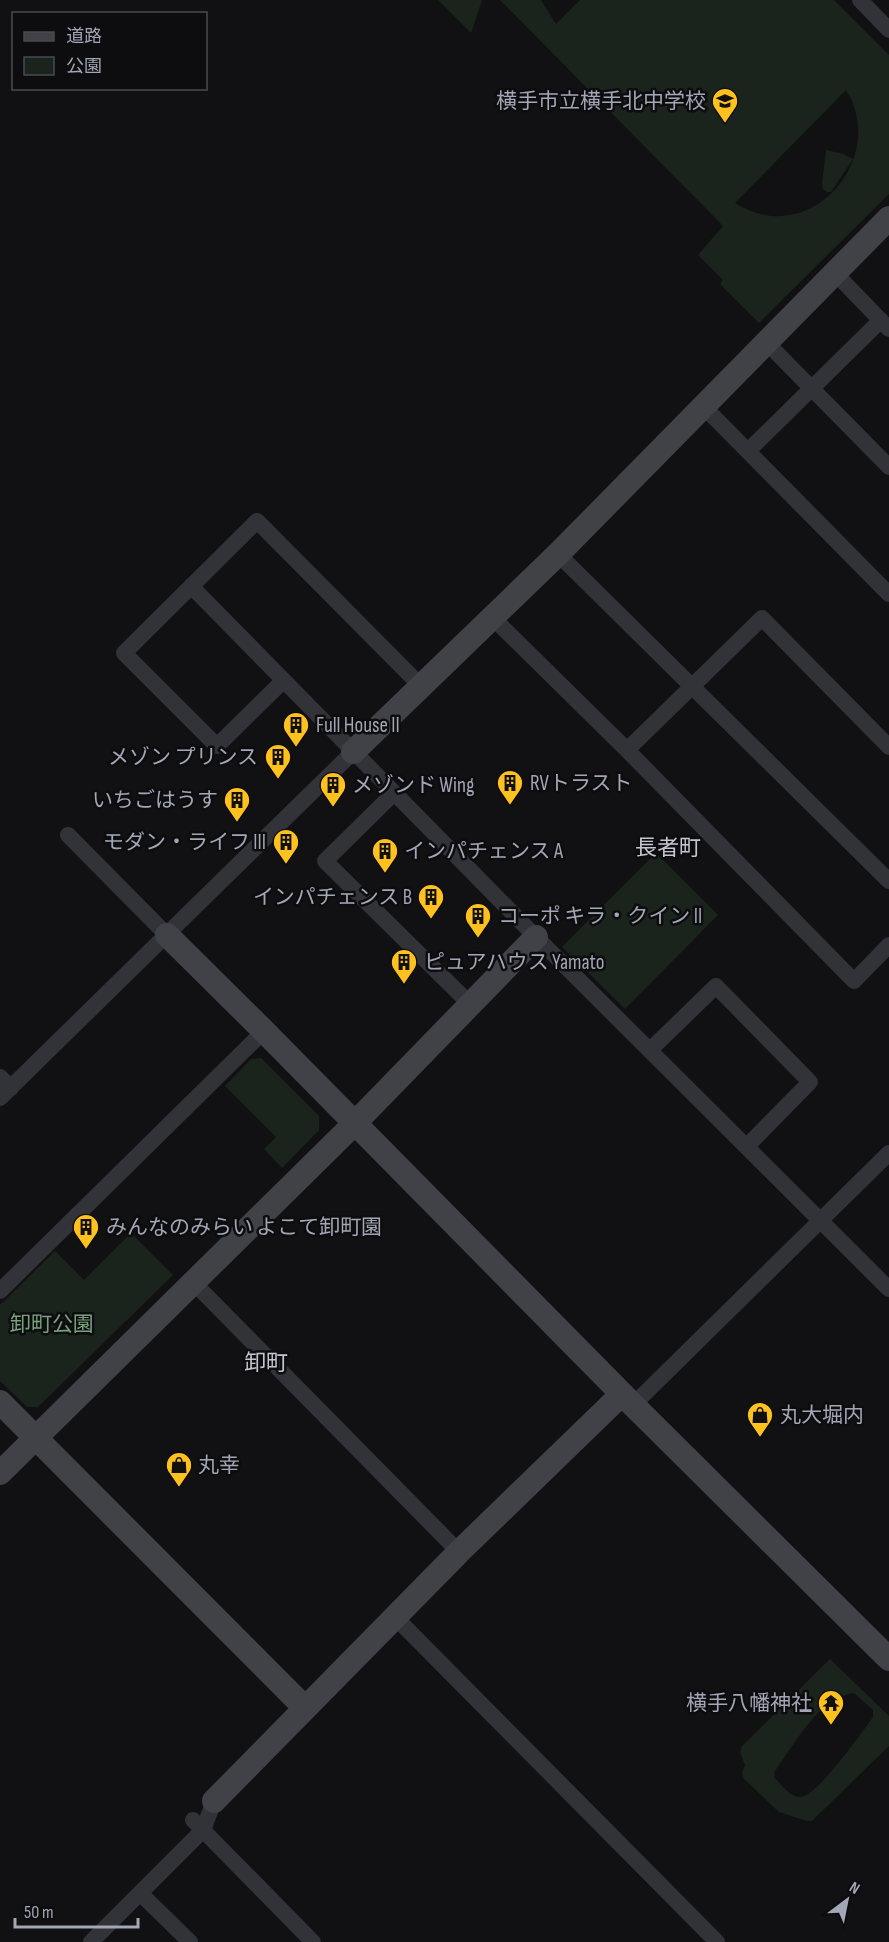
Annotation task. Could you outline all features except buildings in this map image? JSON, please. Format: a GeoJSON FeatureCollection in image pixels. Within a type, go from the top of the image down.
{"type":"FeatureCollection","features":[{"type":"Feature","properties":{"kind":"street"},"geometry":{"type":"LineString","coordinates":[[860,0],[889,30]]}},
{"type":"Feature","properties":{"kind":"street"},"geometry":{"type":"LineString","coordinates":[[4,1088],[166,935],[493,618],[889,219]]}},
{"type":"Feature","properties":{"kind":"street"},"geometry":{"type":"LineString","coordinates":[[748,451],[812,388],[885,325],[835,273]]}},
{"type":"Feature","properties":{"kind":"street"},"geometry":{"type":"LineString","coordinates":[[766,342],[889,467]]}},
{"type":"Feature","properties":{"kind":"street"},"geometry":{"type":"LineString","coordinates":[[703,406],[889,594]]}},
{"type":"Feature","properties":{"kind":"street"},"geometry":{"type":"LineString","coordinates":[[283,681],[218,746],[124,653],[257,521],[422,687]]}},
{"type":"Feature","properties":{"kind":"street"},"geometry":{"type":"LineString","coordinates":[[558,554],[889,881]]}},
{"type":"Feature","properties":{"kind":"street"},"geometry":{"type":"LineString","coordinates":[[191,586],[353,752],[889,1289]]}},
{"type":"Feature","properties":{"kind":"street"},"geometry":{"type":"LineString","coordinates":[[493,618],[627,750],[854,981],[889,945]]}},
{"type":"Feature","properties":{"kind":"street"},"geometry":{"type":"LineString","coordinates":[[627,750],[762,618],[889,747]]}},
{"type":"Feature","properties":{"kind":"street"},"geometry":{"type":"LineString","coordinates":[[394,793],[325,861],[471,1005]]}},
{"type":"Feature","properties":{"kind":"street"},"geometry":{"type":"LineString","coordinates":[[68,835],[627,1400],[889,1659]]}},
{"type":"Feature","properties":{"kind":"street"},"geometry":{"type":"LineString","coordinates":[[0,1473],[192,1281],[354,1124],[537,937]]}},
{"type":"Feature","properties":{"kind":"street"},"geometry":{"type":"LineString","coordinates":[[650,1050],[716,986],[810,1082],[747,1146]]}},
{"type":"Feature","properties":{"kind":"street"},"geometry":{"type":"LineString","coordinates":[[0,1291],[264,1031]]}},
{"type":"Feature","properties":{"kind":"street"},"geometry":{"type":"LineString","coordinates":[[91,1942],[140,1893],[198,1825],[214,1800],[459,1552],[627,1400],[889,1153]]}},
{"type":"Feature","properties":{"kind":"street"},"geometry":{"type":"LineString","coordinates":[[192,1281],[459,1552]]}},
{"type":"Feature","properties":{"kind":"street"},"geometry":{"type":"LineString","coordinates":[[0,1402],[305,1708]]}},
{"type":"Feature","properties":{"kind":"street"},"geometry":{"type":"LineString","coordinates":[[395,1617],[717,1942]]}},
{"type":"Feature","properties":{"kind":"street"},"geometry":{"type":"LineString","coordinates":[[198,1825],[306,1940]]}},
{"type":"Feature","properties":{"kind":"street"},"geometry":{"type":"LineString","coordinates":[[140,1893],[190,1942]]}},
{"type":"Feature","properties":{"kind":"green space"},"geometry":{"type":"Polygon","coordinates":[[[438,0],[482,0],[471,33],[438,0]]]}},
{"type":"Feature","properties":{"kind":"green space","name":"横手市立横手北中学校"},"geometry":{"type":"Polygon","coordinates":[[[500,0],[541,0],[556,24],[580,0],[834,0],[889,55],[889,194],[759,323],[720,284],[723,280],[698,255],[723,226],[500,0]],[[846,90],[735,203],[763,215],[790,215],[815,206],[835,190],[850,168],[857,143],[857,116],[846,90]]]}},
{"type":"Feature","properties":{"kind":"green space"},"geometry":{"type":"Polygon","coordinates":[[[826,150],[853,159],[831,192],[823,189],[822,184],[826,150]]]}},
{"type":"Feature","properties":{"kind":"green space"},"geometry":{"type":"Polygon","coordinates":[[[656,853],[718,915],[625,1009],[562,947],[656,853]]]}},
{"type":"Feature","properties":{"kind":"green space"},"geometry":{"type":"Polygon","coordinates":[[[261,1058],[319,1116],[319,1130],[282,1168],[264,1149],[276,1137],[225,1086],[251,1059],[261,1058]]]}},
{"type":"Feature","properties":{"kind":"green space","name":"卸町公園"},"geometry":{"type":"Polygon","coordinates":[[[131,1233],[173,1275],[38,1407],[27,1407],[0,1381],[0,1305],[55,1251],[84,1280],[131,1233]]]}},
{"type":"Feature","properties":{"kind":"green space"},"geometry":{"type":"Polygon","coordinates":[[[830,1659],[889,1716],[889,1746],[812,1821],[779,1812],[744,1779],[742,1773],[745,1765],[740,1752],[742,1746],[830,1659]],[[854,1693],[841,1696],[830,1703],[808,1724],[775,1771],[774,1777],[793,1795],[800,1797],[807,1794],[817,1787],[849,1749],[873,1717],[873,1710],[854,1693]]]}},
{"type":"Feature","properties":{"kind":"place","name":"横手市立横手北中学校"},"geometry":{"type":"Point","coordinates":[725,124]}},
{"type":"Feature","properties":{"kind":"place","name":"Full House II"},"geometry":{"type":"Point","coordinates":[296,748]}},
{"type":"Feature","properties":{"kind":"place","name":"メゾン プリンス"},"geometry":{"type":"Point","coordinates":[278,780]}},
{"type":"Feature","properties":{"kind":"place","name":"RVトラスト"},"geometry":{"type":"Point","coordinates":[510,806]}},
{"type":"Feature","properties":{"kind":"place","name":"メゾンド Wing"},"geometry":{"type":"Point","coordinates":[333,808]}},
{"type":"Feature","properties":{"kind":"place","name":"いちごはうす"},"geometry":{"type":"Point","coordinates":[237,823]}},
{"type":"Feature","properties":{"kind":"place","name":"モダン・ライフ III"},"geometry":{"type":"Point","coordinates":[286,865]}},
{"type":"Feature","properties":{"kind":"place","name":"インパチェンス A"},"geometry":{"type":"Point","coordinates":[385,874]}},
{"type":"Feature","properties":{"kind":"place","name":"インパチェンス B"},"geometry":{"type":"Point","coordinates":[431,920]}},
{"type":"Feature","properties":{"kind":"place","name":"コーポ キラ・クイン II"},"geometry":{"type":"Point","coordinates":[478,939]}},
{"type":"Feature","properties":{"kind":"place","name":"ピュアハウス Yamato"},"geometry":{"type":"Point","coordinates":[404,985]}},
{"type":"Feature","properties":{"kind":"place","name":"みんなのみらい よこて卸町園"},"geometry":{"type":"Point","coordinates":[86,1250]}},
{"type":"Feature","properties":{"kind":"place","name":"丸大堀内"},"geometry":{"type":"Point","coordinates":[760,1438]}},
{"type":"Feature","properties":{"kind":"place","name":"丸幸"},"geometry":{"type":"Point","coordinates":[179,1488]}},
{"type":"Feature","properties":{"kind":"place","name":"横手八幡神社"},"geometry":{"type":"Point","coordinates":[831,1726]}},
{"type":"Feature","properties":{"kind":"district","name":"長者町"},"geometry":{"type":"Point","coordinates":[668,848]}},
{"type":"Feature","properties":{"kind":"district","name":"卸町"},"geometry":{"type":"Point","coordinates":[266,1363]}}]}
